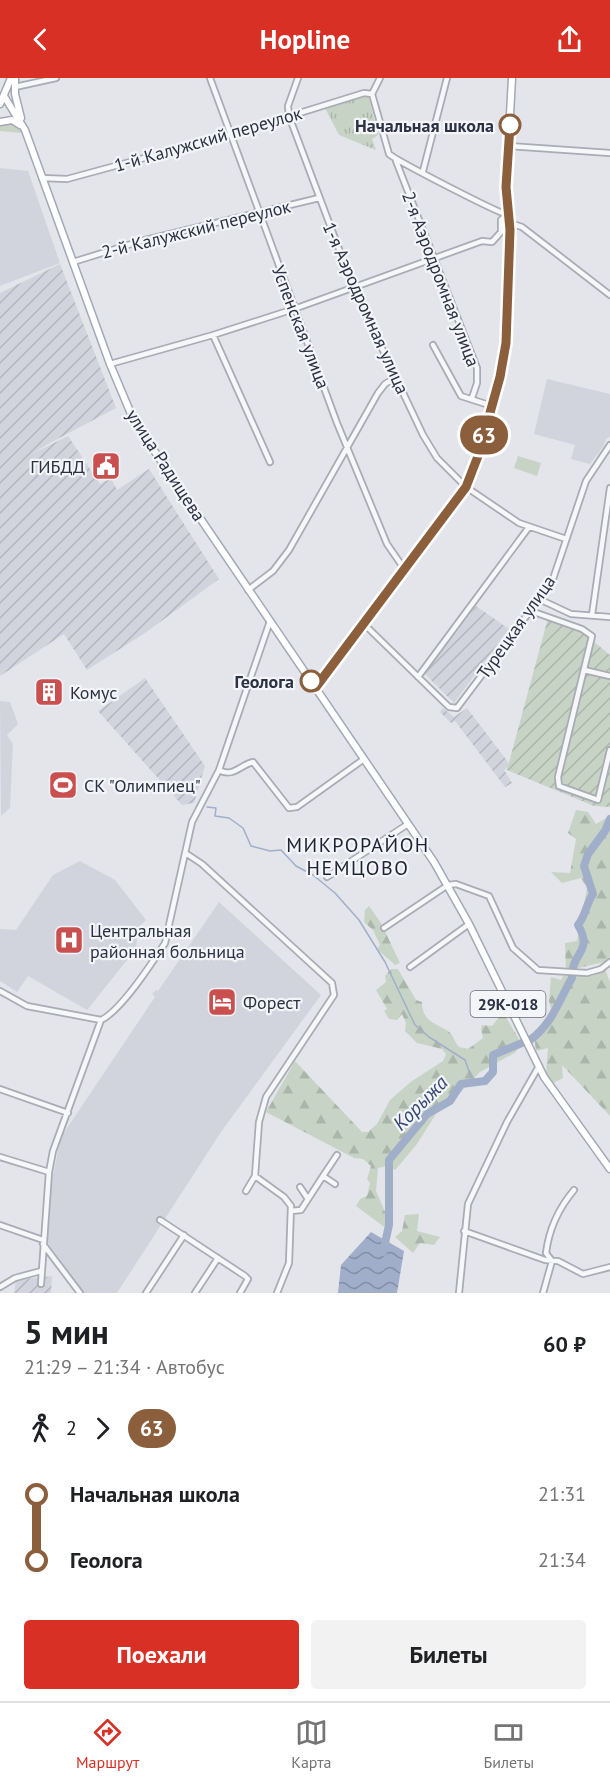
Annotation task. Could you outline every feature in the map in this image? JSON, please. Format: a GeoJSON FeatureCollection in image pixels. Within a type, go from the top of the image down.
{"type":"FeatureCollection","features":[{"type":"Feature","properties":{"kind":"main road"},"geometry":{"type":"LineString","coordinates":[[13,78],[25,130]]}},
{"type":"Feature","properties":{"kind":"main road"},"geometry":{"type":"LineString","coordinates":[[0,104],[2,95],[13,78]]}},
{"type":"Feature","properties":{"kind":"main road"},"geometry":{"type":"LineString","coordinates":[[316,687],[365,625],[466,487],[492,406],[506,343],[510,223],[506,187],[512,78]]}},
{"type":"Feature","properties":{"kind":"main road","name":"улица Радищева"},"geometry":{"type":"LineString","coordinates":[[2,95],[25,130],[110,364],[142,436],[408,824]]}},
{"type":"Feature","properties":{"kind":"main road"},"geometry":{"type":"LineString","coordinates":[[0,122],[14,121],[25,130]]}},
{"type":"Feature","properties":{"kind":"main road","name":"29К-018"},"geometry":{"type":"LineString","coordinates":[[408,824],[448,885],[552,1089],[610,1169]]}},
{"type":"Feature","properties":{"kind":"street"},"geometry":{"type":"LineString","coordinates":[[15,87],[56,78]]}},
{"type":"Feature","properties":{"kind":"street","name":"Успенская улица"},"geometry":{"type":"LineString","coordinates":[[210,78],[229,135],[346,446],[387,544],[405,570]]}},
{"type":"Feature","properties":{"kind":"street"},"geometry":{"type":"LineString","coordinates":[[289,116],[288,106],[298,78]]}},
{"type":"Feature","properties":{"kind":"street"},"geometry":{"type":"LineString","coordinates":[[372,94],[380,78]]}},
{"type":"Feature","properties":{"kind":"street"},"geometry":{"type":"LineString","coordinates":[[423,171],[447,78]]}},
{"type":"Feature","properties":{"kind":"street","name":"1-й Калужский переулок"},"geometry":{"type":"LineString","coordinates":[[42,178],[67,179],[229,135],[364,93],[372,94]]}},
{"type":"Feature","properties":{"kind":"street","name":"2-я Аэродромная улица"},"geometry":{"type":"LineString","coordinates":[[372,94],[389,154],[396,161],[477,368],[477,383],[472,398]]}},
{"type":"Feature","properties":{"kind":"street","name":"1-я Аэродромная улица"},"geometry":{"type":"LineString","coordinates":[[289,116],[354,289],[423,435],[438,458],[466,487],[529,527],[566,539]]}},
{"type":"Feature","properties":{"kind":"street"},"geometry":{"type":"LineString","coordinates":[[509,146],[610,153]]}},
{"type":"Feature","properties":{"kind":"street"},"geometry":{"type":"LineString","coordinates":[[396,161],[423,171],[489,208],[503,214],[508,213]]}},
{"type":"Feature","properties":{"kind":"street","name":"2-й Калужский переулок"},"geometry":{"type":"LineString","coordinates":[[73,262],[141,241],[319,198]]}},
{"type":"Feature","properties":{"kind":"street"},"geometry":{"type":"LineString","coordinates":[[110,364],[294,309],[482,241],[492,242],[501,232],[501,220],[508,213]]}},
{"type":"Feature","properties":{"kind":"street"},"geometry":{"type":"LineString","coordinates":[[510,223],[522,227],[610,295]]}},
{"type":"Feature","properties":{"kind":"street"},"geometry":{"type":"LineString","coordinates":[[213,335],[270,462]]}},
{"type":"Feature","properties":{"kind":"street"},"geometry":{"type":"LineString","coordinates":[[433,345],[460,396],[492,406]]}},
{"type":"Feature","properties":{"kind":"street"},"geometry":{"type":"LineString","coordinates":[[249,590],[273,571],[289,550],[316,505],[346,446],[385,384],[396,377]]}},
{"type":"Feature","properties":{"kind":"street","name":"Турецкая улица"},"geometry":{"type":"LineString","coordinates":[[418,677],[449,707],[457,708],[552,582],[586,481],[610,445]]}},
{"type":"Feature","properties":{"kind":"street"},"geometry":{"type":"LineString","coordinates":[[592,615],[610,488]]}},
{"type":"Feature","properties":{"kind":"street"},"geometry":{"type":"LineString","coordinates":[[365,625],[418,677],[529,527]]}},
{"type":"Feature","properties":{"kind":"street"},"geometry":{"type":"LineString","coordinates":[[539,599],[551,607],[571,614],[610,617]]}},
{"type":"Feature","properties":{"kind":"street"},"geometry":{"type":"LineString","coordinates":[[531,611],[582,629],[592,636],[558,777],[559,786],[598,800],[610,750]]}},
{"type":"Feature","properties":{"kind":"street"},"geometry":{"type":"LineString","coordinates":[[0,991],[27,1006],[101,1020],[112,1015],[165,943],[187,854],[192,822],[219,770],[270,621]]}},
{"type":"Feature","properties":{"kind":"street"},"geometry":{"type":"LineString","coordinates":[[584,670],[610,676]]}},
{"type":"Feature","properties":{"kind":"street"},"geometry":{"type":"LineString","coordinates":[[219,770],[225,774],[236,772],[253,762],[289,808],[297,807],[364,759]]}},
{"type":"Feature","properties":{"kind":"street"},"geometry":{"type":"LineString","coordinates":[[327,876],[408,824]]}},
{"type":"Feature","properties":{"kind":"street"},"geometry":{"type":"LineString","coordinates":[[187,854],[332,983],[334,990],[334,995],[266,1097],[259,1122],[255,1176],[246,1191]]}},
{"type":"Feature","properties":{"kind":"street"},"geometry":{"type":"LineString","coordinates":[[384,928],[448,885],[456,884],[489,896],[513,948],[537,970],[587,973],[601,969],[610,962]]}},
{"type":"Feature","properties":{"kind":"street"},"geometry":{"type":"LineString","coordinates":[[410,967],[469,924]]}},
{"type":"Feature","properties":{"kind":"street"},"geometry":{"type":"LineString","coordinates":[[41,1284],[49,1172],[53,1151],[101,1020]]}},
{"type":"Feature","properties":{"kind":"street"},"geometry":{"type":"LineString","coordinates":[[459,1293],[468,1204],[507,1122],[539,1066]]}},
{"type":"Feature","properties":{"kind":"street"},"geometry":{"type":"LineString","coordinates":[[0,1089],[68,1113]]}},
{"type":"Feature","properties":{"kind":"street"},"geometry":{"type":"LineString","coordinates":[[291,1211],[301,1210],[337,1155]]}},
{"type":"Feature","properties":{"kind":"street"},"geometry":{"type":"LineString","coordinates":[[0,1157],[49,1172]]}},
{"type":"Feature","properties":{"kind":"street"},"geometry":{"type":"LineString","coordinates":[[255,1176],[284,1197],[291,1211],[289,1263],[277,1293]]}},
{"type":"Feature","properties":{"kind":"street"},"geometry":{"type":"LineString","coordinates":[[323,1176],[335,1184]]}},
{"type":"Feature","properties":{"kind":"street"},"geometry":{"type":"LineString","coordinates":[[300,1187],[308,1199]]}},
{"type":"Feature","properties":{"kind":"street"},"geometry":{"type":"LineString","coordinates":[[552,1261],[546,1253],[554,1220],[574,1190]]}},
{"type":"Feature","properties":{"kind":"street"},"geometry":{"type":"LineString","coordinates":[[160,1220],[248,1280],[240,1293]]}},
{"type":"Feature","properties":{"kind":"street"},"geometry":{"type":"LineString","coordinates":[[0,1225],[43,1242],[80,1293]]}},
{"type":"Feature","properties":{"kind":"street"},"geometry":{"type":"LineString","coordinates":[[464,1231],[567,1264],[583,1274],[610,1267]]}},
{"type":"Feature","properties":{"kind":"street"},"geometry":{"type":"LineString","coordinates":[[146,1293],[184,1236]]}},
{"type":"Feature","properties":{"kind":"street"},"geometry":{"type":"LineString","coordinates":[[195,1293],[218,1258]]}},
{"type":"Feature","properties":{"kind":"street"},"geometry":{"type":"LineString","coordinates":[[543,1293],[552,1261]]}},
{"type":"Feature","properties":{"kind":"street"},"geometry":{"type":"LineString","coordinates":[[0,1287],[15,1278],[41,1271]]}},
{"type":"Feature","properties":{"kind":"shaded area"},"geometry":{"type":"Polygon","coordinates":[[[0,168],[28,171],[60,263],[0,286],[0,168]]]}},
{"type":"Feature","properties":{"kind":"shaded area"},"geometry":{"type":"Polygon","coordinates":[[[60,264],[116,408],[32,454],[68,436],[100,484],[111,478],[117,490],[149,469],[219,579],[145,633],[87,670],[64,634],[0,676],[0,293],[60,264]]]}},
{"type":"Feature","properties":{"kind":"shaded area"},"geometry":{"type":"Polygon","coordinates":[[[547,379],[610,394],[610,437],[606,439],[590,464],[571,459],[575,445],[534,434],[547,379]]]}},
{"type":"Feature","properties":{"kind":"shaded area"},"geometry":{"type":"Polygon","coordinates":[[[476,606],[509,629],[454,703],[425,674],[476,606]]]}},
{"type":"Feature","properties":{"kind":"shaded area"},"geometry":{"type":"Polygon","coordinates":[[[145,678],[205,766],[194,803],[182,805],[98,711],[145,678]]]}},
{"type":"Feature","properties":{"kind":"shaded area"},"geometry":{"type":"Polygon","coordinates":[[[0,701],[10,702],[18,724],[7,735],[13,744],[10,808],[1,816],[0,701]]]}},
{"type":"Feature","properties":{"kind":"shaded area"},"geometry":{"type":"Polygon","coordinates":[[[443,708],[454,717],[467,708],[511,766],[504,770],[512,783],[505,787],[455,721],[451,723],[440,712],[443,708]]]}},
{"type":"Feature","properties":{"kind":"shaded area","name":"Центральная районная больница"},"geometry":{"type":"Polygon","coordinates":[[[80,861],[115,880],[146,920],[138,928],[136,949],[87,1010],[28,976],[17,992],[0,981],[0,929],[16,930],[53,875],[80,861]]]}},
{"type":"Feature","properties":{"kind":"shaded area"},"geometry":{"type":"Polygon","coordinates":[[[219,902],[321,995],[221,1132],[117,1293],[84,1293],[46,1240],[50,1190],[61,1137],[155,997],[152,994],[158,991],[219,902]]]}},
{"type":"Feature","properties":{"kind":"shaded area"},"geometry":{"type":"Polygon","coordinates":[[[52,1276],[51,1293],[14,1293],[16,1280],[52,1276]]]}},
{"type":"Feature","properties":{"kind":"green space"},"geometry":{"type":"Polygon","coordinates":[[[369,97],[378,135],[372,139],[376,150],[339,135],[325,108],[369,97]]]}},
{"type":"Feature","properties":{"kind":"green space"},"geometry":{"type":"Polygon","coordinates":[[[12,122],[19,126],[22,133],[0,131],[0,125],[12,122]]]}},
{"type":"Feature","properties":{"kind":"green space"},"geometry":{"type":"Polygon","coordinates":[[[518,456],[541,463],[537,476],[514,468],[518,456]]]}},
{"type":"Feature","properties":{"kind":"green space"},"geometry":{"type":"Polygon","coordinates":[[[548,618],[582,632],[610,655],[610,807],[594,806],[507,770],[548,618]]]}},
{"type":"Feature","properties":{"kind":"green space"},"geometry":{"type":"Polygon","coordinates":[[[576,810],[588,812],[596,824],[610,816],[610,956],[608,961],[566,971],[565,943],[577,941],[587,888],[581,878],[562,883],[551,872],[570,873],[576,839],[568,833],[576,810]]]}},
{"type":"Feature","properties":{"kind":"green space"},"geometry":{"type":"Polygon","coordinates":[[[369,906],[381,923],[400,963],[395,965],[377,949],[380,945],[373,930],[364,922],[365,910],[369,906]]]}},
{"type":"Feature","properties":{"kind":"green space"},"geometry":{"type":"Polygon","coordinates":[[[391,969],[398,969],[416,1000],[422,1002],[427,1017],[450,1032],[459,1047],[468,1049],[483,1038],[482,1025],[492,1026],[503,1012],[520,1041],[516,1052],[480,1072],[454,1099],[439,1109],[417,1144],[395,1170],[387,1166],[378,1168],[376,1191],[389,1221],[387,1229],[356,1206],[360,1199],[367,1196],[370,1183],[367,1179],[371,1166],[363,1159],[354,1158],[266,1112],[295,1061],[362,1132],[368,1132],[377,1124],[390,1100],[412,1081],[443,1061],[446,1054],[442,1049],[417,1043],[405,1031],[406,1023],[402,1014],[397,1020],[389,1019],[384,1011],[387,1009],[376,990],[386,982],[385,976],[391,969]]]}},
{"type":"Feature","properties":{"kind":"green space"},"geometry":{"type":"Polygon","coordinates":[[[605,969],[610,982],[610,1116],[562,1065],[563,1078],[553,1083],[546,1073],[548,1048],[536,1051],[534,1036],[552,1013],[549,1001],[551,977],[561,980],[563,976],[592,976],[605,969]]]}},
{"type":"Feature","properties":{"kind":"green space"},"geometry":{"type":"Polygon","coordinates":[[[419,1214],[417,1231],[440,1237],[434,1245],[420,1243],[413,1253],[395,1237],[402,1231],[405,1215],[419,1214]]]}},
{"type":"Feature","properties":{"kind":"water"},"geometry":{"type":"Polygon","coordinates":[[[371,1232],[404,1251],[397,1293],[338,1293],[341,1265],[371,1232]]]}},
{"type":"Feature","properties":{"kind":"waterway"},"geometry":{"type":"LineString","coordinates":[[207,807],[216,808],[215,816],[229,818],[243,828],[251,846],[270,851],[281,850],[296,866],[313,875],[335,893],[359,920],[385,962],[415,1025],[429,1037],[465,1060],[472,1080]]}},
{"type":"Feature","properties":{"kind":"waterway","name":"Корыжа"},"geometry":{"type":"LineString","coordinates":[[530,1040],[550,1019],[572,978],[573,969],[584,941],[578,925],[593,894],[584,866],[588,854],[605,831],[610,819]]}},
{"type":"Feature","properties":{"kind":"waterway","name":"Корыжа"},"geometry":{"type":"LineString","coordinates":[[383,1252],[389,1225],[389,1160],[427,1114],[450,1101],[461,1084],[485,1081],[493,1072],[493,1055],[522,1043]]}},
{"type":"Feature","properties":{"kind":"bus line","name":"63"},"geometry":{"type":"LineString","coordinates":[[311,681],[316,687],[365,625],[466,487],[478,456],[500,377],[509,314],[510,223],[506,187],[510,125]]}},
{"type":"Feature","properties":{"kind":"place","name":"Начальная школа"},"geometry":{"type":"Point","coordinates":[510,125]}},
{"type":"Feature","properties":{"kind":"place","name":"ГИБДД"},"geometry":{"type":"Point","coordinates":[106,466]}},
{"type":"Feature","properties":{"kind":"place","name":"Геолога"},"geometry":{"type":"Point","coordinates":[311,681]}},
{"type":"Feature","properties":{"kind":"place","name":"Комус"},"geometry":{"type":"Point","coordinates":[49,692]}},
{"type":"Feature","properties":{"kind":"place","name":"СК \"Олимпиец\""},"geometry":{"type":"Point","coordinates":[63,785]}},
{"type":"Feature","properties":{"kind":"place","name":"Центральная районная больница"},"geometry":{"type":"Point","coordinates":[69,940]}},
{"type":"Feature","properties":{"kind":"place","name":"Форест"},"geometry":{"type":"Point","coordinates":[222,1002]}},
{"type":"Feature","properties":{"kind":"district","name":"МИКРОРАЙОН НЕМЦОВО"},"geometry":{"type":"Point","coordinates":[358,856]}}]}
